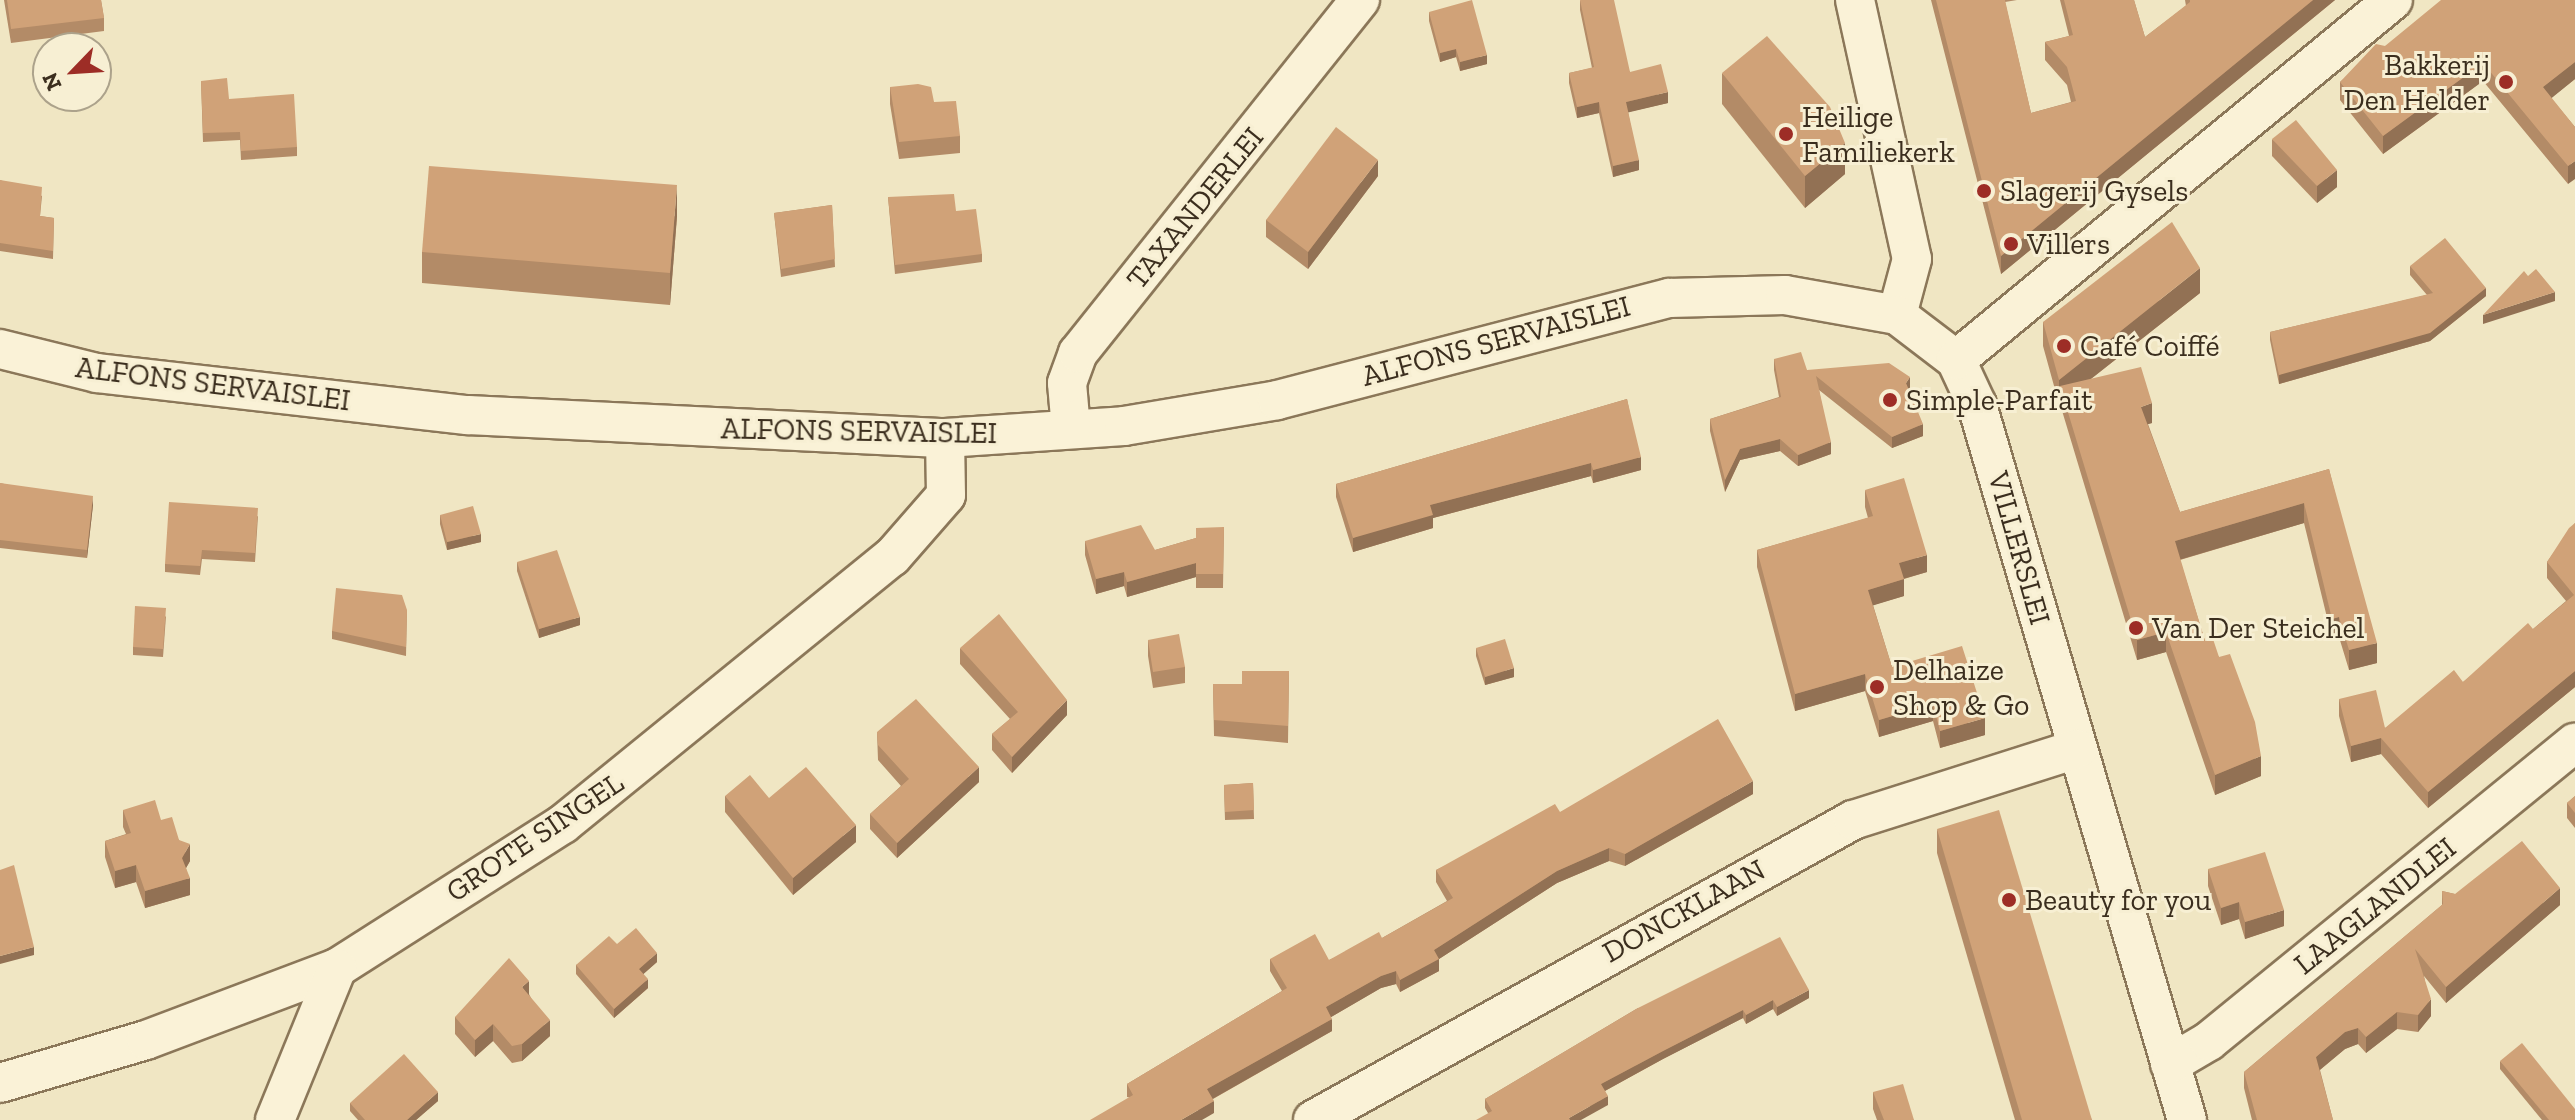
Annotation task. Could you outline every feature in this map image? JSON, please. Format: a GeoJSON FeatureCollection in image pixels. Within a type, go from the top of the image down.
{"type":"FeatureCollection","features":[{"type":"Feature","properties":{"kind":"street","name":"TAXANDERLEI"},"geometry":{"type":"LineString","coordinates":[[1071,429],[1067,383],[1078,353],[1360,0]]}},
{"type":"Feature","properties":{"kind":"street"},"geometry":{"type":"LineString","coordinates":[[1855,0],[1912,259],[1897,315]]}},
{"type":"Feature","properties":{"kind":"street"},"geometry":{"type":"LineString","coordinates":[[1956,360],[2393,0]]}},
{"type":"Feature","properties":{"kind":"street","name":"ALFONS SERVAISLEI"},"geometry":{"type":"LineString","coordinates":[[0,349],[97,373],[468,415],[945,438],[1071,429],[1277,400],[1669,298],[1785,295],[1897,315]]}},
{"type":"Feature","properties":{"kind":"street","name":"VILLERSLEI"},"geometry":{"type":"LineString","coordinates":[[1897,315],[1956,360],[1977,405],[2187,1120]]}},
{"type":"Feature","properties":{"kind":"street","name":"GROTE SINGEL"},"geometry":{"type":"LineString","coordinates":[[0,1083],[146,1040],[337,968],[563,824],[871,575],[946,495],[945,438]]}},
{"type":"Feature","properties":{"kind":"street","name":"LAAGLANDLEI"},"geometry":{"type":"LineString","coordinates":[[2170,1064],[2209,1041],[2575,743]]}},
{"type":"Feature","properties":{"kind":"street","name":"DONCKLAAN"},"geometry":{"type":"LineString","coordinates":[[1313,1120],[1853,820],[2077,749]]}},
{"type":"Feature","properties":{"kind":"street"},"geometry":{"type":"LineString","coordinates":[[275,1120],[337,968]]}},
{"type":"Feature","properties":{"kind":"building"},"geometry":{"type":"Polygon","coordinates":[[[7,0],[101,0],[104,18],[11,29],[7,0]]]}},
{"type":"Feature","properties":{"kind":"building"},"geometry":{"type":"Polygon","coordinates":[[[1472,0],[1487,55],[1460,62],[1456,49],[1440,53],[1429,12],[1472,0]]]}},
{"type":"Feature","properties":{"kind":"building"},"geometry":{"type":"Polygon","coordinates":[[[1580,0],[1614,0],[1630,72],[1661,64],[1668,92],[1626,102],[1639,160],[1613,166],[1599,102],[1577,107],[1569,73],[1594,67],[1580,0]]]}},
{"type":"Feature","properties":{"kind":"building"},"geometry":{"type":"Polygon","coordinates":[[[1936,0],[2005,0],[2031,113],[2076,101],[2067,67],[2045,42],[2073,35],[2064,0],[2134,0],[2145,37],[2190,0],[2313,0],[2001,256],[1936,0]]]}},
{"type":"Feature","properties":{"kind":"building"},"geometry":{"type":"Polygon","coordinates":[[[2441,0],[2575,0],[2575,62],[2543,87],[2575,127],[2575,161],[2568,166],[2483,63],[2383,136],[2340,82],[2376,44],[2385,46],[2441,0]]]}},
{"type":"Feature","properties":{"kind":"building"},"geometry":{"type":"Polygon","coordinates":[[[1767,36],[1830,107],[1845,143],[1805,176],[1722,73],[1767,36]]]}},
{"type":"Feature","properties":{"kind":"building"},"geometry":{"type":"Polygon","coordinates":[[[227,78],[229,99],[294,94],[297,147],[241,151],[240,132],[203,133],[201,81],[227,78]]]}},
{"type":"Feature","properties":{"kind":"building"},"geometry":{"type":"Polygon","coordinates":[[[918,84],[931,87],[934,102],[956,101],[960,136],[899,142],[890,87],[918,84]]]}},
{"type":"Feature","properties":{"kind":"building"},"geometry":{"type":"Polygon","coordinates":[[[2296,120],[2337,170],[2317,186],[2272,139],[2296,120]]]}},
{"type":"Feature","properties":{"kind":"building"},"geometry":{"type":"Polygon","coordinates":[[[1336,127],[1378,160],[1308,252],[1266,220],[1336,127]]]}},
{"type":"Feature","properties":{"kind":"building"},"geometry":{"type":"Polygon","coordinates":[[[429,166],[677,185],[670,273],[422,252],[429,166]]]}},
{"type":"Feature","properties":{"kind":"building"},"geometry":{"type":"Polygon","coordinates":[[[0,180],[42,187],[40,216],[54,218],[53,251],[0,243],[0,180]]]}},
{"type":"Feature","properties":{"kind":"building"},"geometry":{"type":"Polygon","coordinates":[[[954,194],[956,211],[976,209],[982,254],[895,265],[888,197],[954,194]]]}},
{"type":"Feature","properties":{"kind":"building"},"geometry":{"type":"Polygon","coordinates":[[[832,205],[835,259],[781,269],[774,213],[832,205]]]}},
{"type":"Feature","properties":{"kind":"building"},"geometry":{"type":"Polygon","coordinates":[[[2172,222],[2200,268],[2059,380],[2043,322],[2172,222]]]}},
{"type":"Feature","properties":{"kind":"building"},"geometry":{"type":"Polygon","coordinates":[[[2445,238],[2486,288],[2430,333],[2279,375],[2270,332],[2433,293],[2410,266],[2445,238]]]}},
{"type":"Feature","properties":{"kind":"building"},"geometry":{"type":"Polygon","coordinates":[[[2536,269],[2555,292],[2483,315],[2524,271],[2528,276],[2536,269]]]}},
{"type":"Feature","properties":{"kind":"building"},"geometry":{"type":"Polygon","coordinates":[[[1801,352],[1807,370],[1889,363],[1910,377],[1906,383],[1923,424],[1892,437],[1816,376],[1831,442],[1798,455],[1780,439],[1740,449],[1725,480],[1710,419],[1781,397],[1774,359],[1801,352]]]}},
{"type":"Feature","properties":{"kind":"building"},"geometry":{"type":"Polygon","coordinates":[[[2141,367],[2152,403],[2141,407],[2180,512],[2329,469],[2377,643],[2349,650],[2339,617],[2332,619],[2304,503],[2175,541],[2205,641],[2213,639],[2219,657],[2230,654],[2255,722],[2261,756],[2215,775],[2166,632],[2137,640],[2060,386],[2141,367]]]}},
{"type":"Feature","properties":{"kind":"building"},"geometry":{"type":"Polygon","coordinates":[[[1627,399],[1641,457],[1593,470],[1591,463],[1430,505],[1433,515],[1353,538],[1336,484],[1627,399]]]}},
{"type":"Feature","properties":{"kind":"building"},"geometry":{"type":"Polygon","coordinates":[[[1904,478],[1927,555],[1899,563],[1904,579],[1868,590],[1892,667],[1962,646],[1985,718],[1940,731],[1933,704],[1879,720],[1865,674],[1795,694],[1757,550],[1873,516],[1865,490],[1904,478]]]}},
{"type":"Feature","properties":{"kind":"building"},"geometry":{"type":"Polygon","coordinates":[[[0,483],[93,496],[87,550],[0,540],[0,483]]]}},
{"type":"Feature","properties":{"kind":"building"},"geometry":{"type":"Polygon","coordinates":[[[169,502],[258,508],[255,553],[202,550],[200,566],[165,564],[169,502]]]}},
{"type":"Feature","properties":{"kind":"building"},"geometry":{"type":"Polygon","coordinates":[[[473,506],[481,534],[447,542],[440,515],[473,506]]]}},
{"type":"Feature","properties":{"kind":"building"},"geometry":{"type":"Polygon","coordinates":[[[2575,523],[2575,671],[2428,792],[2381,738],[2351,746],[2339,699],[2376,690],[2385,728],[2454,670],[2463,682],[2528,623],[2533,629],[2574,595],[2547,562],[2575,523]]]}},
{"type":"Feature","properties":{"kind":"building"},"geometry":{"type":"Polygon","coordinates":[[[1141,525],[1155,550],[1196,538],[1196,528],[1224,527],[1223,574],[1196,574],[1196,563],[1127,582],[1124,572],[1096,579],[1085,541],[1141,525]]]}},
{"type":"Feature","properties":{"kind":"building"},"geometry":{"type":"Polygon","coordinates":[[[557,550],[580,617],[539,629],[517,562],[557,550]]]}},
{"type":"Feature","properties":{"kind":"building"},"geometry":{"type":"Polygon","coordinates":[[[336,588],[402,595],[407,610],[406,647],[332,631],[336,588]]]}},
{"type":"Feature","properties":{"kind":"building"},"geometry":{"type":"Polygon","coordinates":[[[135,606],[166,608],[163,649],[133,647],[135,606]]]}},
{"type":"Feature","properties":{"kind":"building"},"geometry":{"type":"Polygon","coordinates":[[[999,614],[1067,700],[1012,757],[992,734],[1018,712],[960,648],[999,614]]]}},
{"type":"Feature","properties":{"kind":"building"},"geometry":{"type":"Polygon","coordinates":[[[1179,634],[1185,667],[1153,672],[1148,640],[1179,634]]]}},
{"type":"Feature","properties":{"kind":"building"},"geometry":{"type":"Polygon","coordinates":[[[1505,639],[1514,668],[1485,677],[1476,648],[1505,639]]]}},
{"type":"Feature","properties":{"kind":"building"},"geometry":{"type":"Polygon","coordinates":[[[1242,671],[1289,671],[1288,726],[1214,720],[1213,684],[1242,684],[1242,671]]]}},
{"type":"Feature","properties":{"kind":"building"},"geometry":{"type":"Polygon","coordinates":[[[916,699],[979,767],[897,843],[870,814],[909,779],[878,745],[877,732],[916,699]]]}},
{"type":"Feature","properties":{"kind":"building"},"geometry":{"type":"Polygon","coordinates":[[[1718,719],[1753,781],[1625,854],[1609,848],[1557,871],[1434,950],[1439,959],[1400,980],[1396,971],[1381,976],[1326,1007],[1332,1019],[1207,1089],[1214,1101],[1181,1120],[1090,1120],[1133,1095],[1127,1084],[1287,988],[1270,959],[1315,934],[1329,960],[1379,932],[1382,938],[1453,898],[1436,870],[1555,804],[1560,812],[1718,719]]]}},
{"type":"Feature","properties":{"kind":"building"},"geometry":{"type":"Polygon","coordinates":[[[806,767],[856,825],[793,878],[725,796],[750,775],[769,798],[806,767]]]}},
{"type":"Feature","properties":{"kind":"building"},"geometry":{"type":"Polygon","coordinates":[[[1253,783],[1254,810],[1225,812],[1224,785],[1253,783]]]}},
{"type":"Feature","properties":{"kind":"building"},"geometry":{"type":"Polygon","coordinates":[[[2575,796],[2575,813],[2567,803],[2575,796]]]}},
{"type":"Feature","properties":{"kind":"building"},"geometry":{"type":"Polygon","coordinates":[[[155,800],[161,820],[172,817],[179,840],[190,844],[182,858],[190,878],[145,891],[136,865],[115,871],[105,841],[131,833],[123,810],[155,800]]]}},
{"type":"Feature","properties":{"kind":"building"},"geometry":{"type":"Polygon","coordinates":[[[1999,810],[2092,1120],[2022,1120],[1937,829],[1999,810]]]}},
{"type":"Feature","properties":{"kind":"building"},"geometry":{"type":"Polygon","coordinates":[[[2522,841],[2560,888],[2446,987],[2415,949],[2431,999],[2418,1015],[2397,1012],[2366,1037],[2358,1028],[2345,1032],[2316,1057],[2333,1120],[2257,1120],[2244,1072],[2443,904],[2442,891],[2455,894],[2522,841]]]}},
{"type":"Feature","properties":{"kind":"building"},"geometry":{"type":"Polygon","coordinates":[[[2265,852],[2284,910],[2245,922],[2239,902],[2221,908],[2208,869],[2265,852]]]}},
{"type":"Feature","properties":{"kind":"building"},"geometry":{"type":"Polygon","coordinates":[[[14,865],[34,947],[0,956],[0,870],[14,865]]]}},
{"type":"Feature","properties":{"kind":"building"},"geometry":{"type":"Polygon","coordinates":[[[636,928],[657,953],[639,969],[648,979],[614,1009],[576,965],[609,936],[617,944],[636,928]]]}},
{"type":"Feature","properties":{"kind":"building"},"geometry":{"type":"Polygon","coordinates":[[[1780,937],[1809,990],[1777,1007],[1773,1000],[1746,1015],[1743,1010],[1601,1084],[1608,1096],[1570,1120],[1476,1120],[1492,1111],[1485,1099],[1638,1008],[1780,937]]]}},
{"type":"Feature","properties":{"kind":"building"},"geometry":{"type":"Polygon","coordinates":[[[509,958],[529,981],[522,987],[550,1020],[522,1044],[512,1046],[493,1024],[475,1040],[455,1017],[509,958]]]}},
{"type":"Feature","properties":{"kind":"building"},"geometry":{"type":"Polygon","coordinates":[[[2522,1043],[2575,1109],[2575,1120],[2549,1120],[2500,1061],[2522,1043]]]}},
{"type":"Feature","properties":{"kind":"building"},"geometry":{"type":"Polygon","coordinates":[[[404,1054],[438,1092],[407,1120],[365,1120],[350,1103],[404,1054]]]}},
{"type":"Feature","properties":{"kind":"building"},"geometry":{"type":"Polygon","coordinates":[[[1903,1084],[1914,1120],[1884,1120],[1873,1092],[1903,1084]]]}},
{"type":"Feature","properties":{"kind":"place","name":"Bakkerij Den Helder"},"geometry":{"type":"Point","coordinates":[2506,82]}},
{"type":"Feature","properties":{"kind":"place","name":"Heilige Familiekerk"},"geometry":{"type":"Point","coordinates":[1786,134]}},
{"type":"Feature","properties":{"kind":"place","name":"Slagerij Gysels"},"geometry":{"type":"Point","coordinates":[1984,191]}},
{"type":"Feature","properties":{"kind":"place","name":"Villers"},"geometry":{"type":"Point","coordinates":[2011,244]}},
{"type":"Feature","properties":{"kind":"place","name":"Café Coiffé"},"geometry":{"type":"Point","coordinates":[2064,346]}},
{"type":"Feature","properties":{"kind":"place","name":"Simple-Parfait"},"geometry":{"type":"Point","coordinates":[1890,400]}},
{"type":"Feature","properties":{"kind":"place","name":"Van Der Steichel"},"geometry":{"type":"Point","coordinates":[2136,628]}},
{"type":"Feature","properties":{"kind":"place","name":"Delhaize Shop & Go"},"geometry":{"type":"Point","coordinates":[1877,687]}},
{"type":"Feature","properties":{"kind":"place","name":"Beauty for you"},"geometry":{"type":"Point","coordinates":[2009,900]}}]}
